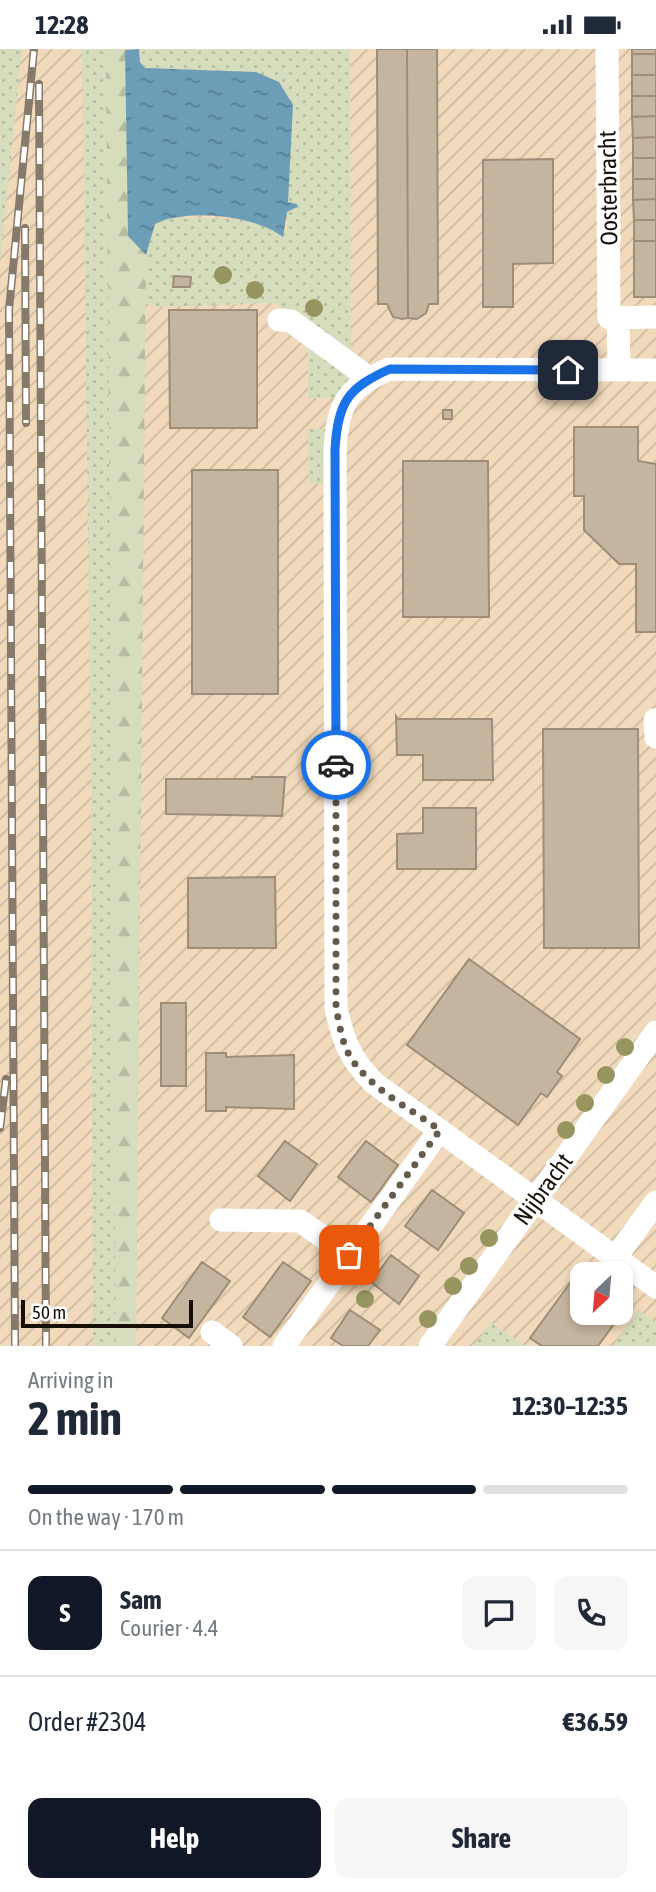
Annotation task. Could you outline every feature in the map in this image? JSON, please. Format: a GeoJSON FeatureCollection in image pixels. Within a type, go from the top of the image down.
{"type":"FeatureCollection","features":[{"type":"Feature","properties":{"kind":"street","name":"Oosterbracht"},"geometry":{"type":"LineString","coordinates":[[607,49],[609,318],[618,317],[619,370]]}},
{"type":"Feature","properties":{"kind":"street"},"geometry":{"type":"LineString","coordinates":[[618,317],[656,317]]}},
{"type":"Feature","properties":{"kind":"street"},"geometry":{"type":"LineString","coordinates":[[279,320],[291,320],[369,378]]}},
{"type":"Feature","properties":{"kind":"street"},"geometry":{"type":"LineString","coordinates":[[656,370],[390,369],[369,378],[349,394],[337,418],[335,449],[336,1008],[343,1041],[353,1061],[374,1083],[656,1287]]}},
{"type":"Feature","properties":{"kind":"street"},"geometry":{"type":"LineString","coordinates":[[656,720],[656,737]]}},
{"type":"Feature","properties":{"kind":"street","name":"Nijbracht"},"geometry":{"type":"LineString","coordinates":[[430,1346],[656,1032]]}},
{"type":"Feature","properties":{"kind":"street"},"geometry":{"type":"LineString","coordinates":[[284,1346],[440,1130]]}},
{"type":"Feature","properties":{"kind":"street"},"geometry":{"type":"LineString","coordinates":[[615,1258],[656,1202]]}},
{"type":"Feature","properties":{"kind":"street"},"geometry":{"type":"LineString","coordinates":[[221,1220],[300,1221],[349,1255]]}},
{"type":"Feature","properties":{"kind":"street"},"geometry":{"type":"LineString","coordinates":[[212,1332],[231,1346]]}},
{"type":"Feature","properties":{"kind":"shaded area"},"geometry":{"type":"Polygon","coordinates":[[[0,49],[656,49],[656,1346],[0,1346],[0,49]]]}},
{"type":"Feature","properties":{"kind":"green space"},"geometry":{"type":"Polygon","coordinates":[[[0,49],[22,49],[0,263],[0,49]]]}},
{"type":"Feature","properties":{"kind":"green space"},"geometry":{"type":"Polygon","coordinates":[[[82,49],[107,49],[116,1346],[93,1346],[91,772],[82,49]]]}},
{"type":"Feature","properties":{"kind":"green space"},"geometry":{"type":"Polygon","coordinates":[[[106,49],[126,49],[128,236],[146,255],[136,1346],[116,1346],[106,49]]]}},
{"type":"Feature","properties":{"kind":"green space"},"geometry":{"type":"Polygon","coordinates":[[[139,49],[350,49],[351,354],[274,303],[163,307],[146,304],[146,255],[155,224],[170,217],[240,219],[287,230],[287,212],[297,207],[297,204],[288,202],[256,72],[145,68],[140,62],[139,49]]]}},
{"type":"Feature","properties":{"kind":"green space"},"geometry":{"type":"Polygon","coordinates":[[[308,344],[352,377],[334,398],[308,398],[308,344]]]}},
{"type":"Feature","properties":{"kind":"green space"},"geometry":{"type":"Polygon","coordinates":[[[308,429],[326,429],[325,484],[309,484],[308,429]]]}},
{"type":"Feature","properties":{"kind":"green space"},"geometry":{"type":"Polygon","coordinates":[[[639,1310],[656,1323],[656,1346],[613,1346],[628,1325],[634,1325],[634,1317],[639,1310]]]}},
{"type":"Feature","properties":{"kind":"green space"},"geometry":{"type":"Polygon","coordinates":[[[491,1322],[525,1346],[474,1346],[491,1322]]]}},
{"type":"Feature","properties":{"kind":"water"},"geometry":{"type":"Polygon","coordinates":[[[139,49],[140,62],[145,68],[256,72],[279,82],[293,105],[288,202],[297,204],[297,207],[287,212],[283,237],[256,223],[202,215],[168,219],[155,224],[146,255],[128,236],[125,50],[139,49]]]}},
{"type":"Feature","properties":{"kind":"building"},"geometry":{"type":"Polygon","coordinates":[[[377,49],[407,49],[408,318],[402,319],[393,317],[387,304],[378,304],[377,49]]]}},
{"type":"Feature","properties":{"kind":"building"},"geometry":{"type":"Polygon","coordinates":[[[407,49],[437,49],[438,304],[429,304],[426,313],[417,319],[408,318],[407,49]]]}},
{"type":"Feature","properties":{"kind":"building"},"geometry":{"type":"Polygon","coordinates":[[[632,49],[656,49],[656,54],[632,54],[632,49]]]}},
{"type":"Feature","properties":{"kind":"building"},"geometry":{"type":"Polygon","coordinates":[[[632,54],[656,54],[656,75],[632,75],[632,54]]]}},
{"type":"Feature","properties":{"kind":"building"},"geometry":{"type":"Polygon","coordinates":[[[632,75],[656,75],[656,96],[632,96],[632,75]]]}},
{"type":"Feature","properties":{"kind":"building"},"geometry":{"type":"Polygon","coordinates":[[[632,96],[656,96],[656,116],[632,117],[632,96]]]}},
{"type":"Feature","properties":{"kind":"building"},"geometry":{"type":"Polygon","coordinates":[[[656,116],[656,137],[633,138],[632,117],[656,116]]]}},
{"type":"Feature","properties":{"kind":"building"},"geometry":{"type":"Polygon","coordinates":[[[656,137],[656,158],[633,158],[633,138],[656,137]]]}},
{"type":"Feature","properties":{"kind":"building"},"geometry":{"type":"Polygon","coordinates":[[[633,158],[656,158],[656,179],[633,179],[633,158]]]}},
{"type":"Feature","properties":{"kind":"building"},"geometry":{"type":"Polygon","coordinates":[[[553,159],[553,263],[513,264],[513,307],[483,307],[483,160],[553,159]]]}},
{"type":"Feature","properties":{"kind":"building"},"geometry":{"type":"Polygon","coordinates":[[[633,179],[656,179],[656,199],[633,200],[633,179]]]}},
{"type":"Feature","properties":{"kind":"building"},"geometry":{"type":"Polygon","coordinates":[[[656,199],[656,220],[634,220],[633,200],[656,199]]]}},
{"type":"Feature","properties":{"kind":"building"},"geometry":{"type":"Polygon","coordinates":[[[634,220],[656,220],[656,241],[634,241],[634,220]]]}},
{"type":"Feature","properties":{"kind":"building"},"geometry":{"type":"Polygon","coordinates":[[[634,241],[656,241],[656,297],[634,297],[634,241]]]}},
{"type":"Feature","properties":{"kind":"building"},"geometry":{"type":"Polygon","coordinates":[[[174,276],[191,277],[190,287],[173,287],[174,276]]]}},
{"type":"Feature","properties":{"kind":"building"},"geometry":{"type":"Polygon","coordinates":[[[169,310],[257,310],[257,428],[170,428],[169,310]]]}},
{"type":"Feature","properties":{"kind":"building"},"geometry":{"type":"Polygon","coordinates":[[[443,410],[452,410],[452,419],[443,419],[443,410]]]}},
{"type":"Feature","properties":{"kind":"building"},"geometry":{"type":"Polygon","coordinates":[[[574,427],[638,427],[638,461],[656,464],[656,632],[636,632],[636,564],[619,564],[584,530],[584,496],[574,496],[574,427]]]}},
{"type":"Feature","properties":{"kind":"building"},"geometry":{"type":"Polygon","coordinates":[[[403,461],[488,461],[489,617],[403,617],[403,461]]]}},
{"type":"Feature","properties":{"kind":"building"},"geometry":{"type":"Polygon","coordinates":[[[192,470],[278,470],[278,694],[192,694],[192,470]]]}},
{"type":"Feature","properties":{"kind":"building"},"geometry":{"type":"Polygon","coordinates":[[[396,716],[398,719],[492,719],[493,780],[423,780],[423,755],[397,755],[396,716]]]}},
{"type":"Feature","properties":{"kind":"building"},"geometry":{"type":"Polygon","coordinates":[[[543,729],[638,729],[639,948],[544,948],[543,729]]]}},
{"type":"Feature","properties":{"kind":"building"},"geometry":{"type":"Polygon","coordinates":[[[285,777],[282,816],[166,814],[166,779],[285,777]]]}},
{"type":"Feature","properties":{"kind":"building"},"geometry":{"type":"Polygon","coordinates":[[[423,808],[476,808],[476,869],[397,869],[397,834],[423,833],[423,808]]]}},
{"type":"Feature","properties":{"kind":"building"},"geometry":{"type":"Polygon","coordinates":[[[275,877],[276,948],[188,948],[188,878],[275,877]]]}},
{"type":"Feature","properties":{"kind":"building"},"geometry":{"type":"Polygon","coordinates":[[[469,959],[580,1039],[557,1072],[562,1076],[547,1097],[541,1093],[518,1125],[407,1045],[469,959]]]}},
{"type":"Feature","properties":{"kind":"building"},"geometry":{"type":"Polygon","coordinates":[[[161,1003],[186,1003],[186,1086],[161,1086],[161,1003]]]}},
{"type":"Feature","properties":{"kind":"building"},"geometry":{"type":"Polygon","coordinates":[[[206,1053],[226,1053],[226,1057],[294,1055],[294,1109],[226,1107],[226,1111],[206,1111],[206,1053]]]}},
{"type":"Feature","properties":{"kind":"building"},"geometry":{"type":"Polygon","coordinates":[[[285,1141],[317,1164],[290,1201],[258,1176],[285,1141]]]}},
{"type":"Feature","properties":{"kind":"building"},"geometry":{"type":"Polygon","coordinates":[[[366,1141],[398,1165],[371,1202],[338,1177],[366,1141]]]}},
{"type":"Feature","properties":{"kind":"building"},"geometry":{"type":"Polygon","coordinates":[[[432,1190],[464,1213],[438,1250],[405,1226],[432,1190]]]}},
{"type":"Feature","properties":{"kind":"building"},"geometry":{"type":"Polygon","coordinates":[[[391,1255],[419,1276],[399,1304],[371,1282],[391,1255]]]}},
{"type":"Feature","properties":{"kind":"building"},"geometry":{"type":"Polygon","coordinates":[[[202,1262],[230,1281],[189,1338],[162,1318],[202,1262]]]}},
{"type":"Feature","properties":{"kind":"building"},"geometry":{"type":"Polygon","coordinates":[[[283,1262],[311,1281],[270,1337],[243,1317],[283,1262]]]}},
{"type":"Feature","properties":{"kind":"building"},"geometry":{"type":"Polygon","coordinates":[[[570,1283],[570,1325],[613,1325],[598,1346],[542,1346],[530,1338],[570,1283]]]}},
{"type":"Feature","properties":{"kind":"building"},"geometry":{"type":"Polygon","coordinates":[[[350,1310],[380,1330],[368,1346],[343,1346],[331,1338],[350,1310]]]}},
{"type":"Feature","properties":{"kind":"railway"},"geometry":{"type":"LineString","coordinates":[[15,1346],[9,310],[34,49]]}},
{"type":"Feature","properties":{"kind":"railway"},"geometry":{"type":"LineString","coordinates":[[39,84],[46,1346]]}},
{"type":"Feature","properties":{"kind":"railway"},"geometry":{"type":"LineString","coordinates":[[25,228],[26,423]]}},
{"type":"Feature","properties":{"kind":"railway"},"geometry":{"type":"LineString","coordinates":[[0,1128],[6,1079]]}},
{"type":"Feature","properties":{"kind":"way so far"},"geometry":{"type":"LineString","coordinates":[[336,765],[336,1008],[343,1041],[353,1061],[374,1083],[440,1130],[349,1255]]}},
{"type":"Feature","properties":{"kind":"route"},"geometry":{"type":"LineString","coordinates":[[336,765],[335,449],[337,418],[349,394],[365,380],[390,369],[568,370]]}}]}
